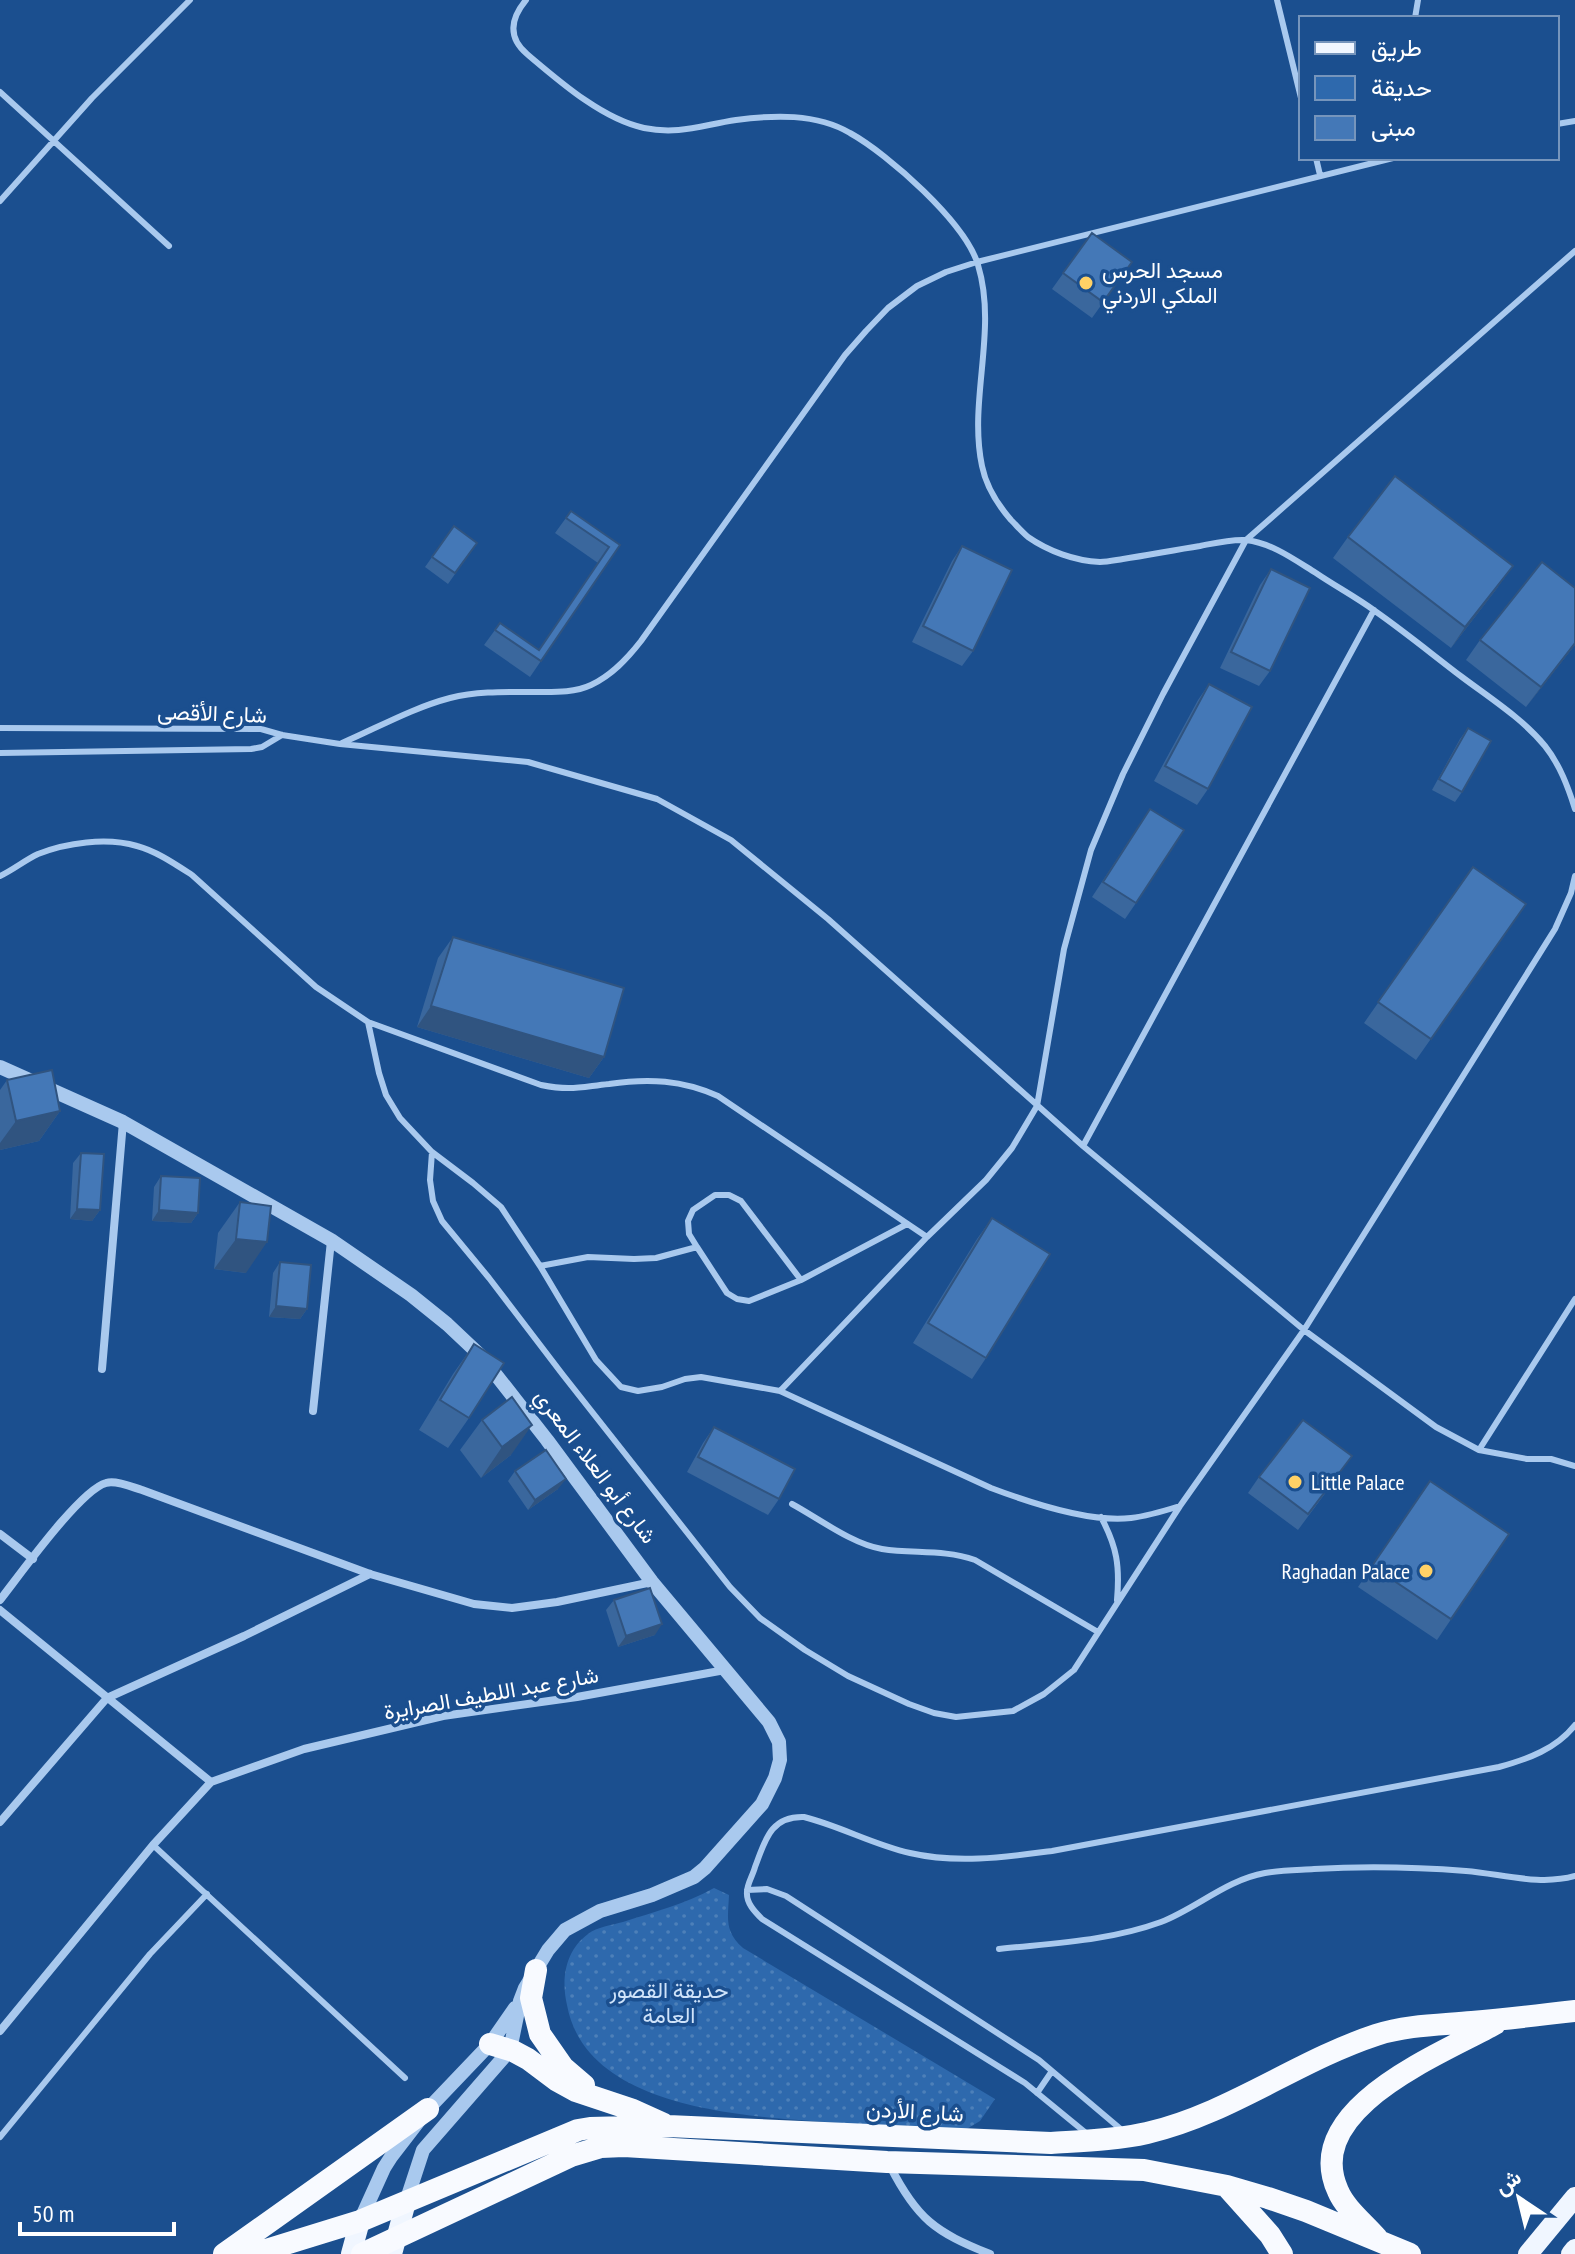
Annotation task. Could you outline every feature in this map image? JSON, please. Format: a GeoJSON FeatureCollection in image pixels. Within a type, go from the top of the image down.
{"type":"FeatureCollection","features":[{"type":"Feature","properties":{"kind":"highway"},"geometry":{"type":"LineString","coordinates":[[536,1970],[531,1998],[540,2034],[563,2067],[600,2099]]}},
{"type":"Feature","properties":{"kind":"highway","name":"شارع الأردن"},"geometry":{"type":"LineString","coordinates":[[253,2254],[360,2221],[578,2130],[668,2126],[1051,2143],[1095,2141],[1146,2133],[1230,2102],[1345,2047],[1401,2028],[1575,2011]]}},
{"type":"Feature","properties":{"kind":"highway"},"geometry":{"type":"LineString","coordinates":[[1380,2241],[1338,2192],[1331,2158],[1339,2136],[1352,2115],[1405,2071],[1503,2020]]}},
{"type":"Feature","properties":{"kind":"highway"},"geometry":{"type":"LineString","coordinates":[[500,2047],[528,2059],[566,2086],[668,2126]]}},
{"type":"Feature","properties":{"kind":"highway"},"geometry":{"type":"LineString","coordinates":[[224,2254],[428,2109]]}},
{"type":"Feature","properties":{"kind":"highway"},"geometry":{"type":"LineString","coordinates":[[362,2254],[395,2246],[571,2156],[601,2147],[659,2146],[887,2162],[1144,2170],[1227,2186],[1306,2211],[1410,2254]]}},
{"type":"Feature","properties":{"kind":"highway"},"geometry":{"type":"LineString","coordinates":[[1227,2186],[1270,2235],[1282,2254]]}},
{"type":"Feature","properties":{"kind":"main road"},"geometry":{"type":"LineString","coordinates":[[1528,2254],[1575,2197]]}},
{"type":"Feature","properties":{"kind":"main road","name":"شارع أبو العلاء المعري"},"geometry":{"type":"LineString","coordinates":[[395,2246],[406,2202]]}},
{"type":"Feature","properties":{"kind":"main road"},"geometry":{"type":"LineString","coordinates":[[351,2254],[360,2221]]}},
{"type":"Feature","properties":{"kind":"street","name":"شارع أبو العلاء المعري"},"geometry":{"type":"LineString","coordinates":[[0,1067],[123,1122],[331,1240],[447,1324],[482,1357],[652,1582],[769,1722],[779,1742],[780,1760],[762,1804],[705,1868],[694,1877],[652,1895],[600,1911],[565,1930],[548,1950],[520,2001],[500,2047],[423,2150],[406,2202]]}},
{"type":"Feature","properties":{"kind":"street"},"geometry":{"type":"LineString","coordinates":[[102,1369],[123,1122]]}},
{"type":"Feature","properties":{"kind":"street"},"geometry":{"type":"LineString","coordinates":[[313,1411],[331,1240]]}},
{"type":"Feature","properties":{"kind":"street"},"geometry":{"type":"LineString","coordinates":[[0,1600],[79,1503],[98,1486],[109,1481],[142,1490],[370,1574],[474,1604],[512,1608],[652,1582]]}},
{"type":"Feature","properties":{"kind":"street"},"geometry":{"type":"LineString","coordinates":[[0,1534],[33,1559]]}},
{"type":"Feature","properties":{"kind":"street"},"geometry":{"type":"LineString","coordinates":[[0,1822],[107,1698],[370,1574]]}},
{"type":"Feature","properties":{"kind":"street"},"geometry":{"type":"LineString","coordinates":[[0,1610],[211,1782]]}},
{"type":"Feature","properties":{"kind":"street","name":"شارع عبد اللطيف الصرايرة"},"geometry":{"type":"LineString","coordinates":[[1,2028],[153,1845],[211,1782],[304,1749],[443,1716],[577,1697],[725,1670]]}},
{"type":"Feature","properties":{"kind":"street"},"geometry":{"type":"LineString","coordinates":[[360,2221],[384,2168],[428,2109],[500,2047]]}},
{"type":"Feature","properties":{"kind":"street"},"geometry":{"type":"LineString","coordinates":[[887,2162],[915,2209],[931,2225],[955,2240],[990,2254]]}},
{"type":"Feature","properties":{"kind":"lane"},"geometry":{"type":"LineString","coordinates":[[0,201],[92,98],[190,0]]}},
{"type":"Feature","properties":{"kind":"lane"},"geometry":{"type":"LineString","coordinates":[[526,0],[515,15],[512,28],[515,40],[522,50],[601,110],[642,128],[673,131],[758,118],[792,117],[824,122],[849,132],[882,156],[958,229],[977,262],[983,292],[985,328],[979,428],[982,468],[998,505],[1025,535],[1060,555],[1100,562],[1246,540],[1288,556],[1374,610],[1517,719],[1545,746],[1566,779],[1575,809]]}},
{"type":"Feature","properties":{"kind":"lane"},"geometry":{"type":"LineString","coordinates":[[1277,0],[1299,90]]}},
{"type":"Feature","properties":{"kind":"lane"},"geometry":{"type":"LineString","coordinates":[[0,92],[169,246]]}},
{"type":"Feature","properties":{"kind":"lane"},"geometry":{"type":"LineString","coordinates":[[1316,160],[1320,175]]}},
{"type":"Feature","properties":{"kind":"lane"},"geometry":{"type":"LineString","coordinates":[[340,744],[450,698],[484,692],[567,692],[589,686],[610,674],[641,641],[845,355],[888,308],[917,286],[977,262],[1384,160]]}},
{"type":"Feature","properties":{"kind":"lane"},"geometry":{"type":"LineString","coordinates":[[780,1391],[986,1180],[1012,1148],[1037,1106],[1064,949],[1091,850],[1123,774],[1163,694],[1246,540],[1575,251]]}},
{"type":"Feature","properties":{"kind":"lane"},"geometry":{"type":"LineString","coordinates":[[1083,1146],[1374,610]]}},
{"type":"Feature","properties":{"kind":"lane","name":"شارع الأقصى"},"geometry":{"type":"LineString","coordinates":[[0,728],[249,728],[282,735]]}},
{"type":"Feature","properties":{"kind":"lane"},"geometry":{"type":"LineString","coordinates":[[282,735],[340,744],[528,762],[657,799],[731,840],[816,909],[1083,1146],[1304,1330],[1436,1427],[1479,1450],[1527,1459],[1551,1459],[1575,1466]]}},
{"type":"Feature","properties":{"kind":"lane","name":"شارع الأقصى"},"geometry":{"type":"LineString","coordinates":[[0,753],[251,749],[262,747],[282,735]]}},
{"type":"Feature","properties":{"kind":"lane"},"geometry":{"type":"LineString","coordinates":[[0,876],[35,856],[65,844],[100,842],[136,845],[192,875],[316,987],[368,1022],[541,1085],[561,1089],[630,1082],[676,1082],[699,1088],[718,1096],[927,1237]]}},
{"type":"Feature","properties":{"kind":"lane"},"geometry":{"type":"LineString","coordinates":[[432,1152],[430,1180],[433,1201],[442,1221],[730,1587],[760,1618],[848,1676],[909,1704],[956,1717],[1013,1711],[1044,1694],[1074,1670],[1180,1506],[1304,1330],[1555,929],[1575,876]]}},
{"type":"Feature","properties":{"kind":"lane"},"geometry":{"type":"LineString","coordinates":[[368,1022],[386,1095],[405,1125],[432,1152],[501,1207],[596,1360],[621,1387],[638,1391],[701,1377],[780,1391],[991,1488],[1042,1506],[1101,1517],[1129,1518],[1180,1506]]}},
{"type":"Feature","properties":{"kind":"lane"},"geometry":{"type":"LineString","coordinates":[[801,1280],[741,1201],[729,1195],[715,1195],[693,1210],[688,1221],[689,1234],[697,1247],[727,1293],[749,1301],[801,1280],[907,1224]]}},
{"type":"Feature","properties":{"kind":"lane"},"geometry":{"type":"LineString","coordinates":[[540,1266],[588,1257],[656,1258],[697,1247]]}},
{"type":"Feature","properties":{"kind":"lane"},"geometry":{"type":"LineString","coordinates":[[1479,1450],[1575,1299]]}},
{"type":"Feature","properties":{"kind":"lane"},"geometry":{"type":"LineString","coordinates":[[792,1504],[855,1539],[879,1548],[957,1553],[975,1560],[1098,1632]]}},
{"type":"Feature","properties":{"kind":"lane"},"geometry":{"type":"LineString","coordinates":[[1101,1517],[1112,1537],[1118,1558],[1116,1603]]}},
{"type":"Feature","properties":{"kind":"lane"},"geometry":{"type":"LineString","coordinates":[[1095,2141],[1025,2083],[775,1928],[754,1911],[747,1890],[771,1830],[780,1821],[792,1816],[816,1820],[919,1855],[961,1859],[998,1858],[1499,1767],[1538,1755],[1573,1728]]}},
{"type":"Feature","properties":{"kind":"lane"},"geometry":{"type":"LineString","coordinates":[[153,1845],[405,2078]]}},
{"type":"Feature","properties":{"kind":"lane"},"geometry":{"type":"LineString","coordinates":[[999,1949],[1086,1940],[1135,1931],[1180,1913],[1225,1886],[1264,1873],[1346,1867],[1408,1867],[1549,1880],[1575,1876]]}},
{"type":"Feature","properties":{"kind":"lane"},"geometry":{"type":"LineString","coordinates":[[747,1890],[767,1889],[786,1896],[1039,2060],[1128,2135]]}},
{"type":"Feature","properties":{"kind":"lane"},"geometry":{"type":"LineString","coordinates":[[0,2137],[150,1954],[207,1894]]}},
{"type":"Feature","properties":{"kind":"lane"},"geometry":{"type":"LineString","coordinates":[[1037,2093],[1052,2071]]}},
{"type":"Feature","properties":{"kind":"green space","name":"حديقة القصور العامة"},"geometry":{"type":"Polygon","coordinates":[[[714,1888],[729,1895],[730,1930],[743,1948],[995,2099],[980,2121],[960,2133],[754,2116],[673,2100],[636,2086],[604,2066],[580,2040],[567,2005],[565,1976],[574,1949],[596,1930],[692,1899],[714,1888]]]}},
{"type":"Feature","properties":{"kind":"building","name":"مسجد الحرس الملكي الاردني"},"geometry":{"type":"Polygon","coordinates":[[[1092,233],[1132,262],[1103,302],[1063,273],[1092,233]]]}},
{"type":"Feature","properties":{"kind":"building"},"geometry":{"type":"Polygon","coordinates":[[[1395,476],[1513,566],[1465,627],[1348,537],[1395,476]]]}},
{"type":"Feature","properties":{"kind":"building"},"geometry":{"type":"Polygon","coordinates":[[[571,511],[620,545],[541,661],[495,630],[500,623],[539,650],[609,547],[566,518],[571,511]]]}},
{"type":"Feature","properties":{"kind":"building"},"geometry":{"type":"Polygon","coordinates":[[[454,526],[477,543],[455,573],[432,557],[454,526]]]}},
{"type":"Feature","properties":{"kind":"building"},"geometry":{"type":"Polygon","coordinates":[[[962,546],[1012,570],[973,651],[923,626],[962,546]]]}},
{"type":"Feature","properties":{"kind":"building"},"geometry":{"type":"Polygon","coordinates":[[[1542,562],[1575,588],[1575,643],[1541,687],[1480,640],[1542,562]]]}},
{"type":"Feature","properties":{"kind":"building"},"geometry":{"type":"Polygon","coordinates":[[[1271,569],[1310,588],[1270,671],[1231,652],[1271,569]]]}},
{"type":"Feature","properties":{"kind":"building"},"geometry":{"type":"Polygon","coordinates":[[[1209,684],[1252,707],[1208,789],[1165,766],[1209,684]]]}},
{"type":"Feature","properties":{"kind":"building"},"geometry":{"type":"Polygon","coordinates":[[[1468,728],[1491,741],[1462,792],[1439,779],[1468,728]]]}},
{"type":"Feature","properties":{"kind":"building"},"geometry":{"type":"Polygon","coordinates":[[[1150,809],[1184,830],[1136,903],[1103,882],[1150,809]]]}},
{"type":"Feature","properties":{"kind":"building"},"geometry":{"type":"Polygon","coordinates":[[[1473,867],[1526,904],[1431,1039],[1378,1002],[1473,867]]]}},
{"type":"Feature","properties":{"kind":"building"},"geometry":{"type":"Polygon","coordinates":[[[453,937],[624,988],[604,1057],[431,1006],[453,937]]]}},
{"type":"Feature","properties":{"kind":"building"},"geometry":{"type":"Polygon","coordinates":[[[52,1070],[60,1111],[16,1121],[7,1080],[52,1070]]]}},
{"type":"Feature","properties":{"kind":"building"},"geometry":{"type":"Polygon","coordinates":[[[81,1153],[104,1154],[100,1210],[77,1209],[81,1153]]]}},
{"type":"Feature","properties":{"kind":"building"},"geometry":{"type":"Polygon","coordinates":[[[161,1176],[200,1178],[198,1213],[159,1210],[161,1176]]]}},
{"type":"Feature","properties":{"kind":"building"},"geometry":{"type":"Polygon","coordinates":[[[240,1202],[271,1206],[267,1242],[236,1239],[240,1202]]]}},
{"type":"Feature","properties":{"kind":"building"},"geometry":{"type":"Polygon","coordinates":[[[992,1218],[1050,1254],[986,1358],[928,1323],[992,1218]]]}},
{"type":"Feature","properties":{"kind":"building"},"geometry":{"type":"Polygon","coordinates":[[[280,1262],[311,1265],[307,1309],[276,1306],[280,1262]]]}},
{"type":"Feature","properties":{"kind":"building"},"geometry":{"type":"Polygon","coordinates":[[[474,1344],[504,1363],[469,1418],[440,1400],[474,1344]]]}},
{"type":"Feature","properties":{"kind":"building"},"geometry":{"type":"Polygon","coordinates":[[[512,1397],[532,1425],[502,1447],[482,1420],[512,1397]]]}},
{"type":"Feature","properties":{"kind":"building","name":"Little Palace"},"geometry":{"type":"Polygon","coordinates":[[[1303,1420],[1352,1456],[1308,1514],[1259,1477],[1303,1420]]]}},
{"type":"Feature","properties":{"kind":"building"},"geometry":{"type":"Polygon","coordinates":[[[714,1427],[795,1469],[779,1499],[698,1457],[714,1427]]]}},
{"type":"Feature","properties":{"kind":"building"},"geometry":{"type":"Polygon","coordinates":[[[546,1450],[566,1479],[535,1500],[515,1471],[546,1450]]]}},
{"type":"Feature","properties":{"kind":"building","name":"Raghadan Palace"},"geometry":{"type":"Polygon","coordinates":[[[1430,1481],[1509,1534],[1451,1619],[1372,1566],[1430,1481]]]}},
{"type":"Feature","properties":{"kind":"building"},"geometry":{"type":"Polygon","coordinates":[[[650,1588],[662,1624],[626,1636],[614,1600],[650,1588]]]}},
{"type":"Feature","properties":{"kind":"place","name":"مسجد الحرس الملكي الاردني"},"geometry":{"type":"Point","coordinates":[1086,283]}},
{"type":"Feature","properties":{"kind":"place","name":"Little Palace"},"geometry":{"type":"Point","coordinates":[1295,1482]}},
{"type":"Feature","properties":{"kind":"place","name":"Raghadan Palace"},"geometry":{"type":"Point","coordinates":[1426,1571]}}]}
